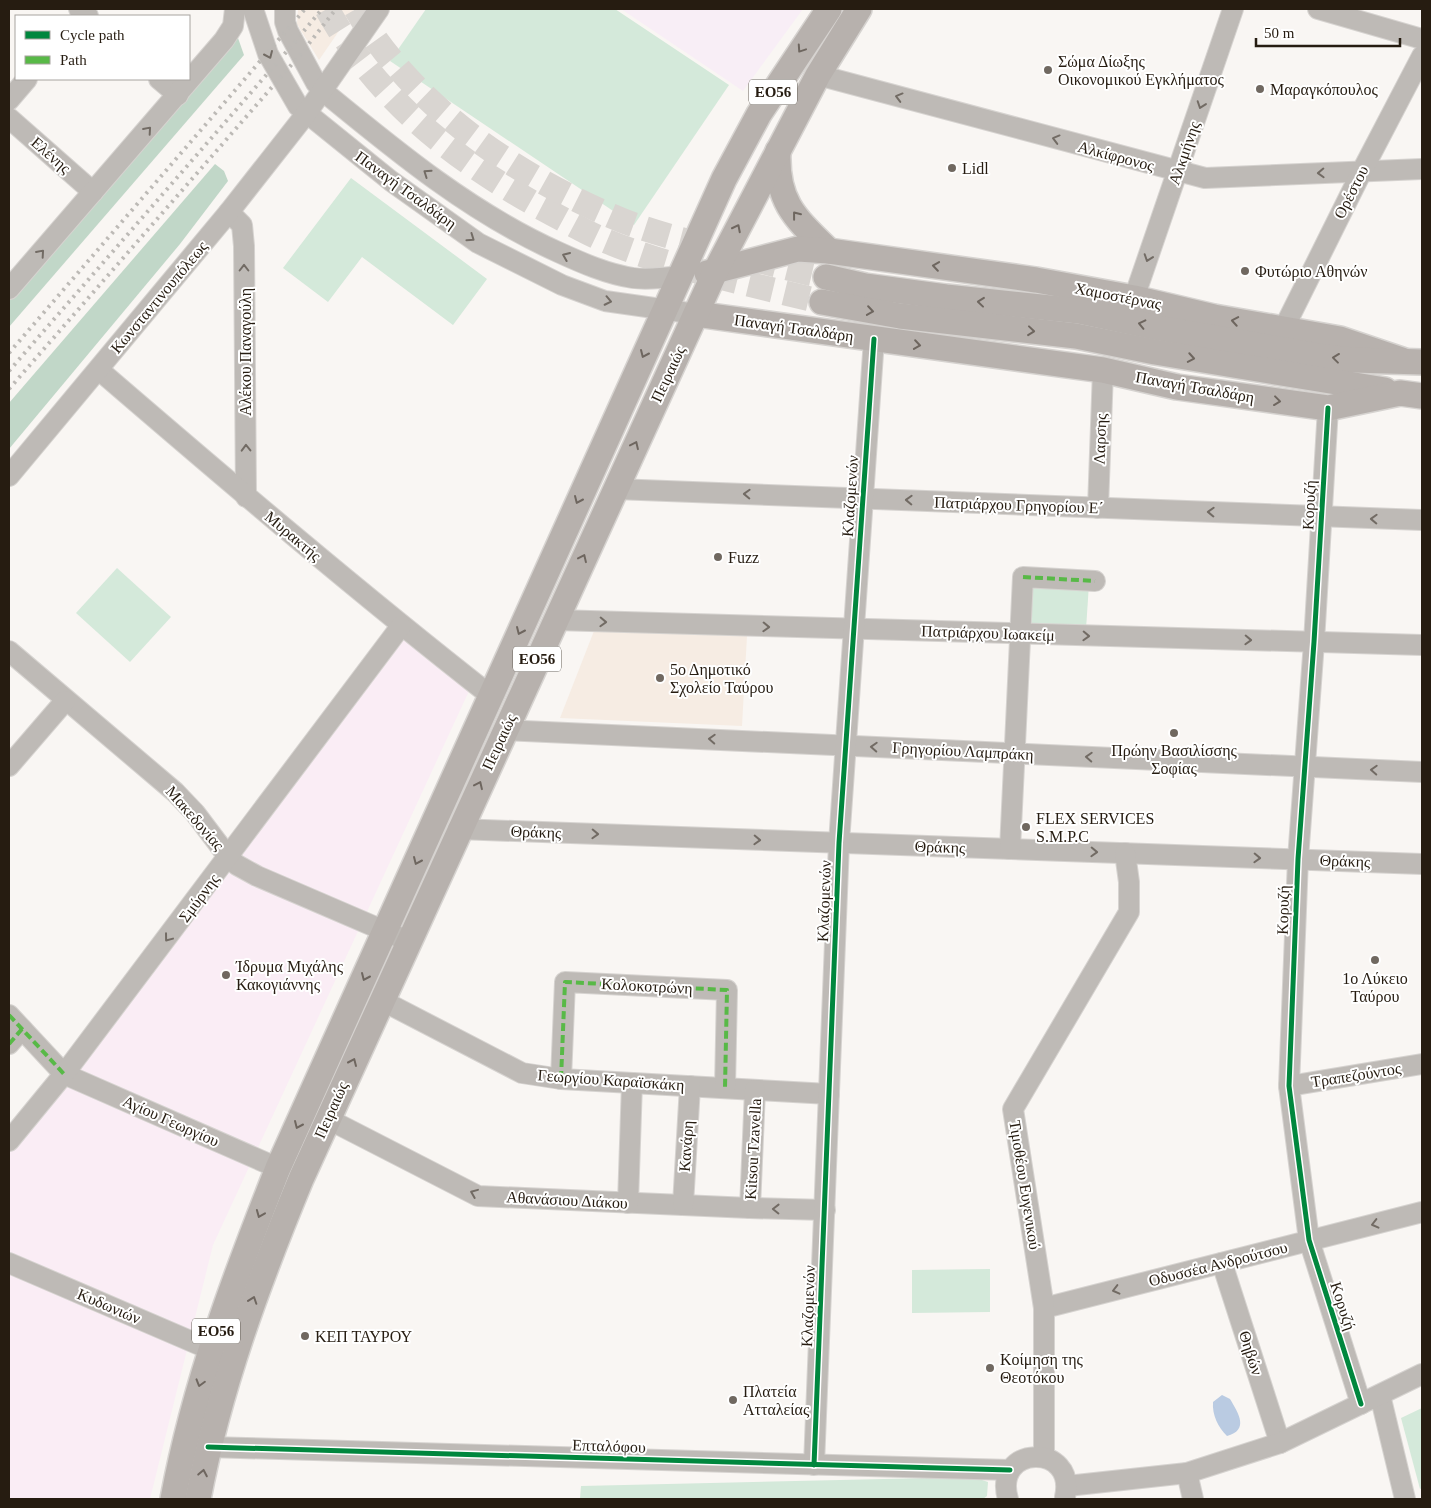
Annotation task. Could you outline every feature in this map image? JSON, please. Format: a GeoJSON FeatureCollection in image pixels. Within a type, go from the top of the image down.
{"type":"FeatureCollection","features":[{"type":"Feature","properties":{"kind":"main road","name":"Πειραιώς"},"geometry":{"type":"LineString","coordinates":[[173,1499],[184,1439],[210,1349],[236,1274],[278,1168],[679,276],[741,144],[780,81],[829,9]]}},
{"type":"Feature","properties":{"kind":"main road","name":"Πειραιώς"},"geometry":{"type":"LineString","coordinates":[[198,1499],[208,1446],[232,1359],[262,1274],[328,1119],[458,830],[715,272],[818,75],[859,9]]}},
{"type":"Feature","properties":{"kind":"main road"},"geometry":{"type":"LineString","coordinates":[[778,149],[778,174],[786,201],[810,233],[829,251]]}},
{"type":"Feature","properties":{"kind":"main road","name":"Χαμοστέρνας"},"geometry":{"type":"LineString","coordinates":[[679,276],[715,272],[798,249],[829,251],[1036,280],[1134,298],[1214,317],[1340,339],[1412,361]]}},
{"type":"Feature","properties":{"kind":"main road"},"geometry":{"type":"LineString","coordinates":[[826,277],[866,286],[946,298],[1079,311],[1325,357],[1353,360],[1412,361]]}},
{"type":"Feature","properties":{"kind":"main road"},"geometry":{"type":"LineString","coordinates":[[822,302],[900,316],[1076,336],[1155,352],[1411,394]]}},
{"type":"Feature","properties":{"kind":"main road","name":"Παναγή Τσαλδάρη"},"geometry":{"type":"LineString","coordinates":[[696,314],[1102,370],[1176,386],[1328,408],[1411,394]]}},
{"type":"Feature","properties":{"kind":"street"},"geometry":{"type":"LineString","coordinates":[[253,9],[268,54],[287,89],[306,114]]}},
{"type":"Feature","properties":{"kind":"street","name":"Παναγή Τσαλδάρη"},"geometry":{"type":"LineString","coordinates":[[285,9],[285,22],[288,31],[316,83],[323,91],[405,158],[494,220],[529,239],[612,274],[635,278],[679,276]]}},
{"type":"Feature","properties":{"kind":"street","name":"Κωνσταντινουπόλεως"},"geometry":{"type":"LineString","coordinates":[[9,476],[229,212],[323,91],[379,9]]}},
{"type":"Feature","properties":{"kind":"street","name":"Αλκμήνης"},"geometry":{"type":"LineString","coordinates":[[1134,298],[1234,9]]}},
{"type":"Feature","properties":{"kind":"street"},"geometry":{"type":"LineString","coordinates":[[1318,9],[1422,39]]}},
{"type":"Feature","properties":{"kind":"street"},"geometry":{"type":"LineString","coordinates":[[9,287],[178,95],[230,32],[234,13]]}},
{"type":"Feature","properties":{"kind":"street","name":"Ορέστου"},"geometry":{"type":"LineString","coordinates":[[1283,330],[1422,56]]}},
{"type":"Feature","properties":{"kind":"street","name":"Αλκίφρονος"},"geometry":{"type":"LineString","coordinates":[[818,75],[1204,178],[1422,169]]}},
{"type":"Feature","properties":{"kind":"street"},"geometry":{"type":"LineString","coordinates":[[9,100],[26,80]]}},
{"type":"Feature","properties":{"kind":"street"},"geometry":{"type":"LineString","coordinates":[[160,80],[178,95]]}},
{"type":"Feature","properties":{"kind":"street","name":"Παναγή Τσαλδάρη"},"geometry":{"type":"LineString","coordinates":[[306,114],[391,181],[478,243],[525,268],[604,301],[696,314]]}},
{"type":"Feature","properties":{"kind":"street","name":"Ελένης"},"geometry":{"type":"LineString","coordinates":[[9,118],[93,192]]}},
{"type":"Feature","properties":{"kind":"street","name":"Αλέκου Παναγούλη"},"geometry":{"type":"LineString","coordinates":[[229,212],[242,225],[244,246],[246,497]]}},
{"type":"Feature","properties":{"kind":"street","name":"Κλαζομενών"},"geometry":{"type":"LineString","coordinates":[[814,1465],[839,843],[874,339]]}},
{"type":"Feature","properties":{"kind":"street","name":"Μυρακτής"},"geometry":{"type":"LineString","coordinates":[[99,370],[246,497],[402,626],[491,696]]}},
{"type":"Feature","properties":{"kind":"street","name":"Λαρσης"},"geometry":{"type":"LineString","coordinates":[[1098,508],[1102,370]]}},
{"type":"Feature","properties":{"kind":"street","name":"Κορυζή"},"geometry":{"type":"LineString","coordinates":[[1328,408],[1320,516],[1314,642],[1298,859],[1289,1086],[1309,1240],[1361,1404]]}},
{"type":"Feature","properties":{"kind":"street","name":"Πατριάρχου Γρηγορίου Ε΄"},"geometry":{"type":"LineString","coordinates":[[615,489],[1422,520]]}},
{"type":"Feature","properties":{"kind":"street"},"geometry":{"type":"LineString","coordinates":[[1010,849],[1023,577],[1095,581]]}},
{"type":"Feature","properties":{"kind":"street","name":"Πατριάρχου Ιωακείμ"},"geometry":{"type":"LineString","coordinates":[[555,620],[1422,646]]}},
{"type":"Feature","properties":{"kind":"street","name":"Σμύρνης"},"geometry":{"type":"LineString","coordinates":[[9,1141],[64,1074],[229,858],[402,626]]}},
{"type":"Feature","properties":{"kind":"street","name":"Μακεδονίας"},"geometry":{"type":"LineString","coordinates":[[9,651],[175,792],[195,813],[229,858],[237,865],[257,876],[408,941]]}},
{"type":"Feature","properties":{"kind":"street"},"geometry":{"type":"LineString","coordinates":[[9,766],[66,701]]}},
{"type":"Feature","properties":{"kind":"street","name":"Γρηγορίου Λαμπράκη"},"geometry":{"type":"LineString","coordinates":[[504,730],[1422,772]]}},
{"type":"Feature","properties":{"kind":"street","name":"Θράκης"},"geometry":{"type":"LineString","coordinates":[[458,830],[1422,864]]}},
{"type":"Feature","properties":{"kind":"street","name":"Τιμοθέου Ευγενικού"},"geometry":{"type":"LineString","coordinates":[[1044,1457],[1044,1308],[1013,1109],[1129,912],[1129,882],[1125,853]]}},
{"type":"Feature","properties":{"kind":"street","name":"Κολοκοτρώνη"},"geometry":{"type":"LineString","coordinates":[[561,1079],[565,982],[727,990],[725,1088]]}},
{"type":"Feature","properties":{"kind":"street","name":"Γεωργίου Καραϊσκάκη"},"geometry":{"type":"LineString","coordinates":[[381,1000],[522,1074],[561,1079],[829,1094]]}},
{"type":"Feature","properties":{"kind":"street"},"geometry":{"type":"LineString","coordinates":[[15,1022],[64,1074]]}},
{"type":"Feature","properties":{"kind":"street"},"geometry":{"type":"LineString","coordinates":[[9,1044],[15,1022]]}},
{"type":"Feature","properties":{"kind":"street","name":"Τραπεζούντος"},"geometry":{"type":"LineString","coordinates":[[1289,1086],[1422,1064]]}},
{"type":"Feature","properties":{"kind":"street","name":"Αγίου Γεωργίου"},"geometry":{"type":"LineString","coordinates":[[64,1074],[278,1168]]}},
{"type":"Feature","properties":{"kind":"street"},"geometry":{"type":"LineString","coordinates":[[628,1203],[632,1083]]}},
{"type":"Feature","properties":{"kind":"street","name":"Κανάρη"},"geometry":{"type":"LineString","coordinates":[[683,1205],[690,1086]]}},
{"type":"Feature","properties":{"kind":"street","name":"Kitsou Tzavella"},"geometry":{"type":"LineString","coordinates":[[750,1208],[756,1090]]}},
{"type":"Feature","properties":{"kind":"street","name":"Αθανάσιου Διάκου"},"geometry":{"type":"LineString","coordinates":[[328,1119],[478,1196],[824,1210]]}},
{"type":"Feature","properties":{"kind":"street","name":"Οδυσσέα Ανδρούτσου"},"geometry":{"type":"LineString","coordinates":[[1044,1308],[1422,1212]]}},
{"type":"Feature","properties":{"kind":"street","name":"Κυδωνιών"},"geometry":{"type":"LineString","coordinates":[[9,1262],[210,1349]]}},
{"type":"Feature","properties":{"kind":"street","name":"Θηβών"},"geometry":{"type":"LineString","coordinates":[[1222,1263],[1280,1443]]}},
{"type":"Feature","properties":{"kind":"street"},"geometry":{"type":"LineString","coordinates":[[1008,1499],[1005,1489],[1010,1470],[1025,1458],[1044,1457],[1060,1468],[1066,1492],[1187,1474],[1280,1443],[1422,1374]]}},
{"type":"Feature","properties":{"kind":"street"},"geometry":{"type":"LineString","coordinates":[[1380,1394],[1405,1499]]}},
{"type":"Feature","properties":{"kind":"street","name":"Επταλόφου"},"geometry":{"type":"LineString","coordinates":[[208,1446],[1010,1470]]}},
{"type":"Feature","properties":{"kind":"street"},"geometry":{"type":"LineString","coordinates":[[1187,1474],[1193,1499]]}},
{"type":"Feature","properties":{"kind":"shaded area"},"geometry":{"type":"Polygon","coordinates":[[[298,9],[354,9],[319,60],[297,24],[298,9]]]}},
{"type":"Feature","properties":{"kind":"shaded area"},"geometry":{"type":"Polygon","coordinates":[[[621,9],[803,9],[743,91],[621,9]]]}},
{"type":"Feature","properties":{"kind":"shaded area"},"geometry":{"type":"Polygon","coordinates":[[[400,618],[475,678],[213,1245],[150,1499],[9,1499],[9,1128],[61,1066],[400,618]]]}},
{"type":"Feature","properties":{"kind":"shaded area","name":"5ο Δημοτικό Σχολείο Ταύρου"},"geometry":{"type":"Polygon","coordinates":[[[594,631],[747,636],[742,726],[560,718],[594,631]]]}},
{"type":"Feature","properties":{"kind":"green space"},"geometry":{"type":"Polygon","coordinates":[[[426,9],[615,9],[729,85],[634,225],[390,61],[426,9]]]}},
{"type":"Feature","properties":{"kind":"green space"},"geometry":{"type":"Polygon","coordinates":[[[238,38],[244,55],[9,327],[9,292],[231,40],[238,38]]]}},
{"type":"Feature","properties":{"kind":"green space"},"geometry":{"type":"Polygon","coordinates":[[[215,164],[224,171],[228,181],[180,244],[9,449],[9,403],[215,164]]]}},
{"type":"Feature","properties":{"kind":"green space"},"geometry":{"type":"Polygon","coordinates":[[[351,178],[487,279],[453,325],[362,257],[328,302],[283,268],[351,178]]]}},
{"type":"Feature","properties":{"kind":"green space"},"geometry":{"type":"Polygon","coordinates":[[[117,568],[171,617],[130,662],[76,613],[117,568]]]}},
{"type":"Feature","properties":{"kind":"green space"},"geometry":{"type":"Polygon","coordinates":[[[1029,581],[1089,584],[1086,629],[1027,625],[1029,581]]]}},
{"type":"Feature","properties":{"kind":"green space"},"geometry":{"type":"Polygon","coordinates":[[[990,1269],[990,1312],[912,1313],[912,1270],[990,1269]]]}},
{"type":"Feature","properties":{"kind":"green space"},"geometry":{"type":"Polygon","coordinates":[[[1422,1408],[1422,1488],[1420,1489],[1401,1418],[1422,1408]]]}},
{"type":"Feature","properties":{"kind":"green space"},"geometry":{"type":"Polygon","coordinates":[[[973,1477],[988,1482],[987,1496],[983,1499],[580,1499],[581,1486],[973,1477]]]}},
{"type":"Feature","properties":{"kind":"water"},"geometry":{"type":"Polygon","coordinates":[[[1222,1395],[1230,1399],[1240,1421],[1238,1430],[1227,1436],[1218,1425],[1214,1412],[1213,1402],[1222,1395]]]}},
{"type":"Feature","properties":{"kind":"tunnel"},"geometry":{"type":"LineString","coordinates":[[327,9],[369,71],[419,123],[447,147],[477,168],[540,207],[597,237],[623,248],[708,274],[822,302]]}},
{"type":"Feature","properties":{"kind":"tunnel"},"geometry":{"type":"LineString","coordinates":[[356,9],[404,75],[433,104],[465,131],[534,177],[620,220],[674,238],[826,277]]}},
{"type":"Feature","properties":{"kind":"railway"},"geometry":{"type":"LineString","coordinates":[[9,353],[305,9]]}},
{"type":"Feature","properties":{"kind":"railway"},"geometry":{"type":"LineString","coordinates":[[9,371],[322,9]]}},
{"type":"Feature","properties":{"kind":"railway"},"geometry":{"type":"LineString","coordinates":[[9,389],[300,55],[336,9]]}},
{"type":"Feature","properties":{"kind":"marked path"},"geometry":{"type":"LineString","coordinates":[[1023,577],[1095,581]]}},
{"type":"Feature","properties":{"kind":"marked path"},"geometry":{"type":"LineString","coordinates":[[561,1079],[565,982],[727,990],[725,1088]]}},
{"type":"Feature","properties":{"kind":"marked path"},"geometry":{"type":"LineString","coordinates":[[9,1015],[64,1074]]}},
{"type":"Feature","properties":{"kind":"marked path"},"geometry":{"type":"LineString","coordinates":[[9,1044],[22,1029]]}},
{"type":"Feature","properties":{"kind":"cycle path"},"geometry":{"type":"LineString","coordinates":[[814,1465],[839,843],[874,339]]}},
{"type":"Feature","properties":{"kind":"cycle path"},"geometry":{"type":"LineString","coordinates":[[1328,408],[1314,642],[1298,859],[1289,1086],[1309,1240],[1361,1404]]}},
{"type":"Feature","properties":{"kind":"cycle path"},"geometry":{"type":"LineString","coordinates":[[208,1447],[1010,1470]]}},
{"type":"Feature","properties":{"kind":"place","name":"Σώμα Δίωξης Οικονομικού Εγκλήματος"},"geometry":{"type":"Point","coordinates":[1048,70]}},
{"type":"Feature","properties":{"kind":"place","name":"Μαραγκόπουλος"},"geometry":{"type":"Point","coordinates":[1260,89]}},
{"type":"Feature","properties":{"kind":"place","name":"Lidl"},"geometry":{"type":"Point","coordinates":[952,168]}},
{"type":"Feature","properties":{"kind":"place","name":"Φυτώριο Αθηνών"},"geometry":{"type":"Point","coordinates":[1245,271]}},
{"type":"Feature","properties":{"kind":"place","name":"Fuzz"},"geometry":{"type":"Point","coordinates":[718,557]}},
{"type":"Feature","properties":{"kind":"place","name":"5ο Δημοτικό Σχολείο Ταύρου"},"geometry":{"type":"Point","coordinates":[660,678]}},
{"type":"Feature","properties":{"kind":"place","name":"Πρώην Βασιλίσσης Σοφίας"},"geometry":{"type":"Point","coordinates":[1174,733]}},
{"type":"Feature","properties":{"kind":"place","name":"FLEX SERVICES S.M.P.C"},"geometry":{"type":"Point","coordinates":[1026,827]}},
{"type":"Feature","properties":{"kind":"place","name":"1ο Λύκειο Ταύρου"},"geometry":{"type":"Point","coordinates":[1375,960]}},
{"type":"Feature","properties":{"kind":"place","name":"Ίδρυμα Μιχάλης Κακογιάννης"},"geometry":{"type":"Point","coordinates":[226,975]}},
{"type":"Feature","properties":{"kind":"place","name":"ΚΕΠ ΤΑΥΡΟΥ"},"geometry":{"type":"Point","coordinates":[305,1336]}},
{"type":"Feature","properties":{"kind":"place","name":"Κοίμηση της Θεοτόκου"},"geometry":{"type":"Point","coordinates":[990,1368]}},
{"type":"Feature","properties":{"kind":"place","name":"Πλατεία Ατταλείας"},"geometry":{"type":"Point","coordinates":[733,1400]}}]}
